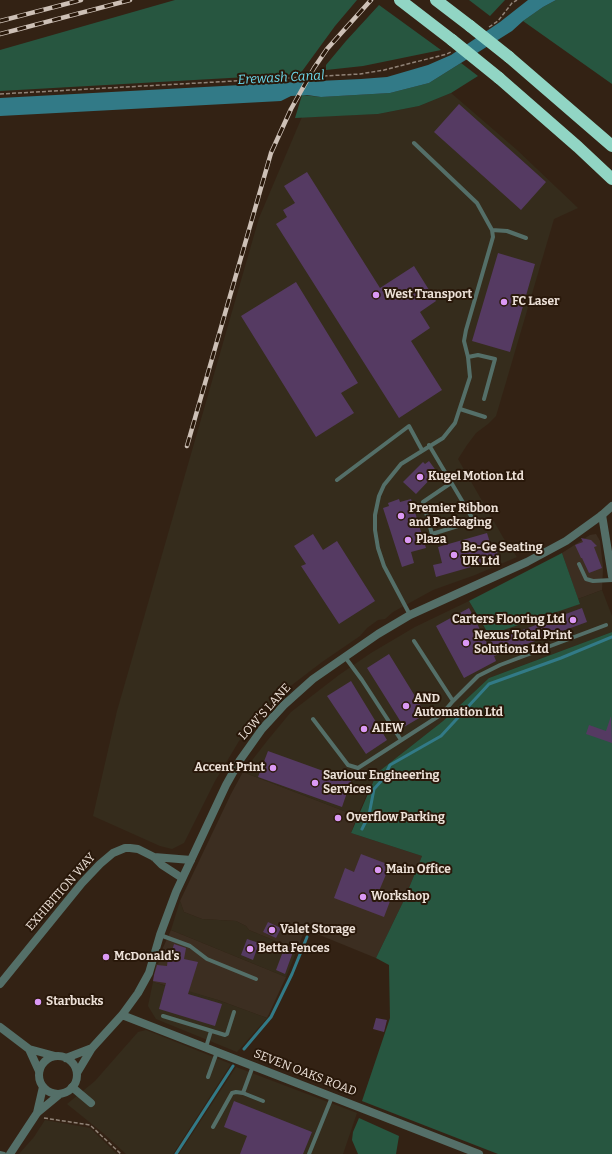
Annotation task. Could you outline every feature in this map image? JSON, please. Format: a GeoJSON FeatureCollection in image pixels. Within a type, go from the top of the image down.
{"type":"FeatureCollection","features":[{"type":"Feature","properties":{"kind":"highway"},"geometry":{"type":"LineString","coordinates":[[400,0],[453,45],[499,78],[578,147],[612,179]]}},
{"type":"Feature","properties":{"kind":"highway"},"geometry":{"type":"LineString","coordinates":[[436,0],[509,57],[612,146]]}},
{"type":"Feature","properties":{"kind":"street","name":"LOW'S LANE"},"geometry":{"type":"LineString","coordinates":[[72,1087],[77,1078],[77,1073],[92,1048],[122,1015],[138,993],[149,973],[160,935],[182,878],[231,774],[262,730],[284,705],[313,679],[378,634],[410,615],[527,562],[566,541],[612,506]]}},
{"type":"Feature","properties":{"kind":"street"},"geometry":{"type":"LineString","coordinates":[[602,515],[612,576]]}},
{"type":"Feature","properties":{"kind":"street","name":"EXHIBITION WAY"},"geometry":{"type":"LineString","coordinates":[[0,984],[82,883],[108,856],[119,850],[130,848],[138,849],[154,857],[182,878]]}},
{"type":"Feature","properties":{"kind":"street","name":"EXHIBITION WAY"},"geometry":{"type":"LineString","coordinates":[[154,857],[191,860]]}},
{"type":"Feature","properties":{"kind":"street","name":"SEVEN OAKS ROAD"},"geometry":{"type":"LineString","coordinates":[[122,1015],[479,1154]]}},
{"type":"Feature","properties":{"kind":"street"},"geometry":{"type":"LineString","coordinates":[[0,1027],[29,1049],[66,1058],[74,1064],[77,1073]]}},
{"type":"Feature","properties":{"kind":"street","name":"LOW'S LANE"},"geometry":{"type":"LineString","coordinates":[[66,1058],[92,1048]]}},
{"type":"Feature","properties":{"kind":"street"},"geometry":{"type":"LineString","coordinates":[[29,1049],[39,1071],[39,1077],[43,1087],[53,1094],[60,1094],[69,1091],[72,1087],[91,1103]]}},
{"type":"Feature","properties":{"kind":"street"},"geometry":{"type":"LineString","coordinates":[[39,1071],[44,1062],[55,1056]]}},
{"type":"Feature","properties":{"kind":"street"},"geometry":{"type":"LineString","coordinates":[[36,1115],[43,1087]]}},
{"type":"Feature","properties":{"kind":"street"},"geometry":{"type":"LineString","coordinates":[[10,1154],[36,1115],[60,1094]]}},
{"type":"Feature","properties":{"kind":"lane"},"geometry":{"type":"LineString","coordinates":[[410,615],[382,560],[378,548],[375,530],[375,515],[379,496],[393,472],[400,464],[429,445],[443,438],[455,423],[470,377],[468,356],[464,341],[466,330],[493,237],[492,230],[477,203],[414,143]]}},
{"type":"Feature","properties":{"kind":"lane"},"geometry":{"type":"LineString","coordinates":[[492,230],[507,231],[526,238]]}},
{"type":"Feature","properties":{"kind":"lane"},"geometry":{"type":"LineString","coordinates":[[468,356],[478,355],[495,359],[484,399]]}},
{"type":"Feature","properties":{"kind":"lane"},"geometry":{"type":"LineString","coordinates":[[460,409],[485,417]]}},
{"type":"Feature","properties":{"kind":"lane"},"geometry":{"type":"LineString","coordinates":[[337,480],[409,426],[422,450]]}},
{"type":"Feature","properties":{"kind":"lane"},"geometry":{"type":"LineString","coordinates":[[429,445],[474,521],[432,534],[423,502],[451,483]]}},
{"type":"Feature","properties":{"kind":"lane"},"geometry":{"type":"LineString","coordinates":[[580,564],[586,579],[593,581],[612,580]]}},
{"type":"Feature","properties":{"kind":"lane"},"geometry":{"type":"LineString","coordinates":[[313,719],[348,765],[358,768],[442,714],[478,676],[500,665],[606,625]]}},
{"type":"Feature","properties":{"kind":"lane"},"geometry":{"type":"LineString","coordinates":[[414,641],[453,701]]}},
{"type":"Feature","properties":{"kind":"lane"},"geometry":{"type":"LineString","coordinates":[[345,657],[362,680],[401,740]]}},
{"type":"Feature","properties":{"kind":"lane"},"geometry":{"type":"LineString","coordinates":[[160,935],[190,946],[207,959],[256,980]]}},
{"type":"Feature","properties":{"kind":"lane"},"geometry":{"type":"LineString","coordinates":[[163,1016],[225,1035],[227,1034],[234,1012]]}},
{"type":"Feature","properties":{"kind":"lane"},"geometry":{"type":"LineString","coordinates":[[206,1048],[211,1031]]}},
{"type":"Feature","properties":{"kind":"lane"},"geometry":{"type":"LineString","coordinates":[[208,1077],[217,1052]]}},
{"type":"Feature","properties":{"kind":"lane"},"geometry":{"type":"LineString","coordinates":[[243,1093],[253,1066]]}},
{"type":"Feature","properties":{"kind":"lane"},"geometry":{"type":"LineString","coordinates":[[213,1127],[232,1093],[243,1093],[263,1101]]}},
{"type":"Feature","properties":{"kind":"lane"},"geometry":{"type":"LineString","coordinates":[[309,1154],[333,1097]]}},
{"type":"Feature","properties":{"kind":"lane"},"geometry":{"type":"LineString","coordinates":[[0,1153],[4,1154]]}},
{"type":"Feature","properties":{"kind":"path"},"geometry":{"type":"LineString","coordinates":[[485,29],[498,21],[512,3],[517,0]]}},
{"type":"Feature","properties":{"kind":"path"},"geometry":{"type":"LineString","coordinates":[[0,94],[360,74],[384,70],[447,54],[453,45]]}},
{"type":"Feature","properties":{"kind":"path"},"geometry":{"type":"LineString","coordinates":[[36,1115],[90,1125],[121,1154]]}},
{"type":"Feature","properties":{"kind":"shaded area"},"geometry":{"type":"Polygon","coordinates":[[[451,93],[517,150],[578,208],[554,219],[496,416],[476,433],[458,459],[504,539],[517,557],[475,575],[433,590],[393,612],[385,619],[378,620],[367,628],[360,636],[322,662],[284,691],[265,709],[239,741],[215,781],[184,843],[172,849],[160,846],[93,816],[117,711],[259,218],[302,117],[378,114],[419,106],[451,93]]]}},
{"type":"Feature","properties":{"kind":"shaded area"},"geometry":{"type":"Polygon","coordinates":[[[596,534],[600,541],[603,567],[602,590],[578,599],[562,553],[590,535],[596,534]]]}},
{"type":"Feature","properties":{"kind":"shaded area"},"geometry":{"type":"Polygon","coordinates":[[[602,590],[612,616],[612,632],[489,678],[443,721],[377,773],[357,816],[243,772],[291,712],[339,675],[371,653],[415,627],[469,601],[488,635],[580,603],[578,599],[602,590]]]}},
{"type":"Feature","properties":{"kind":"shaded area"},"geometry":{"type":"Polygon","coordinates":[[[243,772],[357,816],[351,833],[422,856],[404,900],[376,958],[305,929],[297,950],[249,930],[246,926],[236,921],[202,919],[184,912],[180,901],[243,772]]]}},
{"type":"Feature","properties":{"kind":"shaded area"},"geometry":{"type":"Polygon","coordinates":[[[180,901],[184,912],[202,919],[236,921],[246,926],[249,930],[297,950],[286,977],[171,930],[180,901]]]}},
{"type":"Feature","properties":{"kind":"shaded area"},"geometry":{"type":"Polygon","coordinates":[[[171,930],[286,977],[267,1018],[218,1000],[153,982],[156,964],[158,964],[162,950],[171,930]]]}},
{"type":"Feature","properties":{"kind":"shaded area"},"geometry":{"type":"Polygon","coordinates":[[[153,982],[172,988],[172,986],[218,1000],[267,1018],[237,1052],[156,1019],[148,1006],[153,982]]]}},
{"type":"Feature","properties":{"kind":"shaded area"},"geometry":{"type":"Polygon","coordinates":[[[146,1030],[231,1064],[173,1154],[126,1154],[67,1104],[95,1081],[138,1032],[146,1030]]]}},
{"type":"Feature","properties":{"kind":"shaded area"},"geometry":{"type":"Polygon","coordinates":[[[236,1067],[357,1113],[343,1154],[179,1154],[236,1067]]]}},
{"type":"Feature","properties":{"kind":"shaded area"},"geometry":{"type":"Polygon","coordinates":[[[45,1120],[90,1128],[117,1154],[19,1154],[34,1137],[45,1120]]]}},
{"type":"Feature","properties":{"kind":"green space"},"geometry":{"type":"Polygon","coordinates":[[[175,0],[357,0],[335,26],[300,74],[0,91],[0,50],[175,0]]]}},
{"type":"Feature","properties":{"kind":"green space"},"geometry":{"type":"Polygon","coordinates":[[[469,0],[505,0],[490,16],[469,0]]]}},
{"type":"Feature","properties":{"kind":"green space"},"geometry":{"type":"Polygon","coordinates":[[[556,0],[612,0],[612,84],[523,21],[556,0]]]}},
{"type":"Feature","properties":{"kind":"green space"},"geometry":{"type":"Polygon","coordinates":[[[379,5],[441,50],[363,66],[326,70],[326,65],[379,5]]]}},
{"type":"Feature","properties":{"kind":"green space"},"geometry":{"type":"Polygon","coordinates":[[[461,63],[478,76],[451,93],[419,106],[378,114],[295,118],[302,95],[321,97],[390,93],[429,83],[461,63]]]}},
{"type":"Feature","properties":{"kind":"green space"},"geometry":{"type":"Polygon","coordinates":[[[562,553],[580,604],[489,635],[469,601],[562,553]]]}},
{"type":"Feature","properties":{"kind":"green space"},"geometry":{"type":"Polygon","coordinates":[[[612,632],[612,1154],[498,1154],[362,1101],[390,1018],[389,965],[376,958],[404,900],[422,856],[351,833],[377,773],[443,721],[489,678],[612,632]]]}},
{"type":"Feature","properties":{"kind":"green space"},"geometry":{"type":"Polygon","coordinates":[[[359,1118],[399,1136],[396,1154],[358,1154],[352,1140],[353,1132],[359,1118]]]}},
{"type":"Feature","properties":{"kind":"water"},"geometry":{"type":"Polygon","coordinates":[[[528,0],[556,0],[523,21],[512,31],[429,83],[390,93],[321,97],[307,95],[291,96],[281,101],[0,116],[0,98],[387,77],[428,65],[451,55],[500,22],[528,0]]]}},
{"type":"Feature","properties":{"kind":"building"},"geometry":{"type":"Polygon","coordinates":[[[459,104],[546,182],[521,210],[434,132],[459,104]]]}},
{"type":"Feature","properties":{"kind":"building","name":"West Transport"},"geometry":{"type":"Polygon","coordinates":[[[307,172],[380,288],[414,266],[436,301],[420,312],[430,328],[411,341],[442,390],[399,418],[276,224],[287,217],[283,210],[295,203],[284,186],[307,172]]]}},
{"type":"Feature","properties":{"kind":"building","name":"FC Laser"},"geometry":{"type":"Polygon","coordinates":[[[498,253],[535,264],[510,352],[472,341],[498,253]]]}},
{"type":"Feature","properties":{"kind":"building"},"geometry":{"type":"Polygon","coordinates":[[[296,282],[358,383],[341,393],[354,413],[316,437],[241,316],[296,282]]]}},
{"type":"Feature","properties":{"kind":"building","name":"Kugel Motion Ltd"},"geometry":{"type":"Polygon","coordinates":[[[429,461],[437,472],[416,494],[403,482],[423,462],[425,464],[429,461]]]}},
{"type":"Feature","properties":{"kind":"building"},"geometry":{"type":"Polygon","coordinates":[[[399,499],[400,502],[411,499],[426,548],[411,552],[414,563],[402,567],[383,508],[389,506],[388,503],[399,499]]]}},
{"type":"Feature","properties":{"kind":"building"},"geometry":{"type":"Polygon","coordinates":[[[487,533],[492,549],[496,548],[499,559],[436,577],[433,565],[442,563],[438,547],[487,533]]]}},
{"type":"Feature","properties":{"kind":"building"},"geometry":{"type":"Polygon","coordinates":[[[313,534],[323,550],[337,541],[375,601],[339,624],[301,566],[306,564],[294,546],[313,534]]]}},
{"type":"Feature","properties":{"kind":"building"},"geometry":{"type":"Polygon","coordinates":[[[581,538],[591,540],[597,546],[594,547],[602,568],[589,573],[575,545],[583,542],[581,538]]]}},
{"type":"Feature","properties":{"kind":"building"},"geometry":{"type":"Polygon","coordinates":[[[469,608],[487,643],[582,608],[587,622],[494,656],[496,661],[464,678],[436,626],[469,608]]]}},
{"type":"Feature","properties":{"kind":"building"},"geometry":{"type":"Polygon","coordinates":[[[389,654],[426,714],[404,727],[367,668],[389,654]]]}},
{"type":"Feature","properties":{"kind":"building"},"geometry":{"type":"Polygon","coordinates":[[[351,681],[387,740],[366,754],[327,696],[351,681]]]}},
{"type":"Feature","properties":{"kind":"building"},"geometry":{"type":"Polygon","coordinates":[[[611,716],[612,743],[586,734],[589,725],[606,731],[611,716]]]}},
{"type":"Feature","properties":{"kind":"building"},"geometry":{"type":"Polygon","coordinates":[[[268,751],[351,781],[342,807],[258,777],[268,751]]]}},
{"type":"Feature","properties":{"kind":"building"},"geometry":{"type":"Polygon","coordinates":[[[361,854],[390,865],[379,891],[392,896],[384,917],[334,898],[345,868],[354,872],[361,854]]]}},
{"type":"Feature","properties":{"kind":"building","name":"Valet Storage"},"geometry":{"type":"Polygon","coordinates":[[[268,922],[281,928],[276,938],[263,932],[268,922]]]}},
{"type":"Feature","properties":{"kind":"building","name":"Betta Fences"},"geometry":{"type":"Polygon","coordinates":[[[247,939],[259,943],[253,960],[241,955],[247,939]]]}},
{"type":"Feature","properties":{"kind":"building"},"geometry":{"type":"Polygon","coordinates":[[[174,944],[186,948],[184,959],[198,962],[188,994],[222,1004],[215,1026],[159,1009],[166,983],[153,981],[154,975],[157,965],[167,966],[168,957],[170,958],[174,944]]]}},
{"type":"Feature","properties":{"kind":"building"},"geometry":{"type":"Polygon","coordinates":[[[285,946],[294,949],[285,974],[276,970],[285,946]]]}},
{"type":"Feature","properties":{"kind":"building"},"geometry":{"type":"Polygon","coordinates":[[[376,1018],[387,1020],[384,1032],[373,1029],[376,1018]]]}},
{"type":"Feature","properties":{"kind":"building"},"geometry":{"type":"Polygon","coordinates":[[[234,1101],[312,1132],[303,1154],[240,1154],[247,1136],[224,1127],[234,1101]]]}},
{"type":"Feature","properties":{"kind":"waterway"},"geometry":{"type":"LineString","coordinates":[[362,829],[369,815],[374,789],[383,779],[390,765],[441,736],[489,684],[561,658],[612,637]]}},
{"type":"Feature","properties":{"kind":"waterway"},"geometry":{"type":"LineString","coordinates":[[244,1049],[271,1017],[292,974],[307,937]]}},
{"type":"Feature","properties":{"kind":"waterway"},"geometry":{"type":"LineString","coordinates":[[176,1154],[233,1066]]}},
{"type":"Feature","properties":{"kind":"railway"},"geometry":{"type":"LineString","coordinates":[[0,21],[81,0]]}},
{"type":"Feature","properties":{"kind":"railway"},"geometry":{"type":"LineString","coordinates":[[0,34],[130,0]]}},
{"type":"Feature","properties":{"kind":"railway"},"geometry":{"type":"LineString","coordinates":[[187,446],[271,153],[291,109],[314,68],[327,49],[371,0]]}},
{"type":"Feature","properties":{"kind":"place","name":"West Transport"},"geometry":{"type":"Point","coordinates":[376,295]}},
{"type":"Feature","properties":{"kind":"place","name":"FC Laser"},"geometry":{"type":"Point","coordinates":[504,302]}},
{"type":"Feature","properties":{"kind":"place","name":"Kugel Motion Ltd"},"geometry":{"type":"Point","coordinates":[420,477]}},
{"type":"Feature","properties":{"kind":"place","name":"Premier Ribbon and Packaging"},"geometry":{"type":"Point","coordinates":[401,516]}},
{"type":"Feature","properties":{"kind":"place","name":"Plaza"},"geometry":{"type":"Point","coordinates":[408,540]}},
{"type":"Feature","properties":{"kind":"place","name":"Be-Ge Seating UK Ltd"},"geometry":{"type":"Point","coordinates":[454,555]}},
{"type":"Feature","properties":{"kind":"place","name":"Carters Flooring Ltd"},"geometry":{"type":"Point","coordinates":[573,620]}},
{"type":"Feature","properties":{"kind":"place","name":"Nexus Total Print Solutions Ltd"},"geometry":{"type":"Point","coordinates":[466,643]}},
{"type":"Feature","properties":{"kind":"place","name":"AND Automation Ltd"},"geometry":{"type":"Point","coordinates":[406,706]}},
{"type":"Feature","properties":{"kind":"place","name":"AIEW"},"geometry":{"type":"Point","coordinates":[364,729]}},
{"type":"Feature","properties":{"kind":"place","name":"Accent Print"},"geometry":{"type":"Point","coordinates":[273,768]}},
{"type":"Feature","properties":{"kind":"place","name":"Saviour Engineering Services"},"geometry":{"type":"Point","coordinates":[315,783]}},
{"type":"Feature","properties":{"kind":"place","name":"Overflow Parking"},"geometry":{"type":"Point","coordinates":[338,818]}},
{"type":"Feature","properties":{"kind":"place","name":"Main Office"},"geometry":{"type":"Point","coordinates":[378,870]}},
{"type":"Feature","properties":{"kind":"place","name":"Workshop"},"geometry":{"type":"Point","coordinates":[363,897]}},
{"type":"Feature","properties":{"kind":"place","name":"Valet Storage"},"geometry":{"type":"Point","coordinates":[272,930]}},
{"type":"Feature","properties":{"kind":"place","name":"Betta Fences"},"geometry":{"type":"Point","coordinates":[250,949]}},
{"type":"Feature","properties":{"kind":"place","name":"McDonald's"},"geometry":{"type":"Point","coordinates":[106,957]}},
{"type":"Feature","properties":{"kind":"place","name":"Starbucks"},"geometry":{"type":"Point","coordinates":[38,1002]}},
{"type":"Feature","properties":{"kind":"water label","name":"Erewash Canal"},"geometry":{"type":"Point","coordinates":[281,78]}}]}
